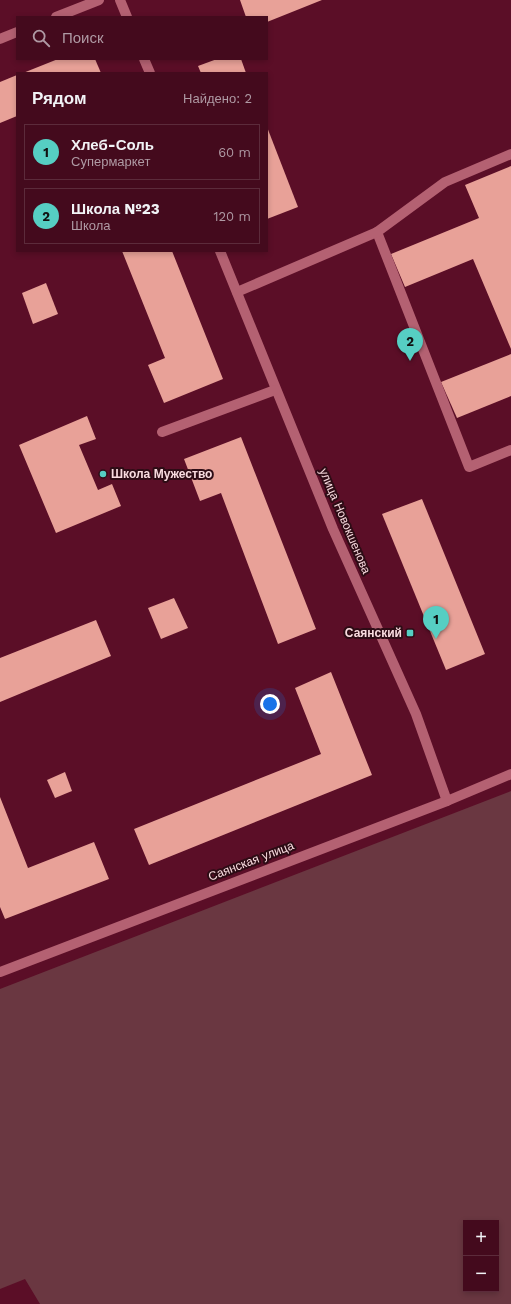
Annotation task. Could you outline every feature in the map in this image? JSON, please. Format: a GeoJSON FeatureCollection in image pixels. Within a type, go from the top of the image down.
{"type":"FeatureCollection","features":[{"type":"Feature","properties":{"kind":"street"},"geometry":{"type":"LineString","coordinates":[[59,16],[99,0]]}},
{"type":"Feature","properties":{"kind":"street"},"geometry":{"type":"LineString","coordinates":[[120,0],[127,16]]}},
{"type":"Feature","properties":{"kind":"street"},"geometry":{"type":"LineString","coordinates":[[0,39],[16,32]]}},
{"type":"Feature","properties":{"kind":"street"},"geometry":{"type":"LineString","coordinates":[[144,60],[150,72]]}},
{"type":"Feature","properties":{"kind":"street"},"geometry":{"type":"LineString","coordinates":[[237,292],[377,232],[445,182],[511,154]]}},
{"type":"Feature","properties":{"kind":"street"},"geometry":{"type":"LineString","coordinates":[[377,232],[469,467],[511,450]]}},
{"type":"Feature","properties":{"kind":"street","name":"улица Новокшенова"},"geometry":{"type":"LineString","coordinates":[[220,252],[275,390],[333,529],[416,714],[447,801]]}},
{"type":"Feature","properties":{"kind":"street"},"geometry":{"type":"LineString","coordinates":[[162,432],[275,390]]}},
{"type":"Feature","properties":{"kind":"street","name":"Саянская улица"},"geometry":{"type":"LineString","coordinates":[[0,972],[447,801],[511,774]]}},
{"type":"Feature","properties":{"kind":"shaded area"},"geometry":{"type":"Polygon","coordinates":[[[511,791],[511,1304],[40,1304],[25,1279],[0,1289],[0,989],[511,791]]]}},
{"type":"Feature","properties":{"kind":"building"},"geometry":{"type":"Polygon","coordinates":[[[240,0],[322,0],[268,22],[268,16],[246,16],[240,0]]]}},
{"type":"Feature","properties":{"kind":"building"},"geometry":{"type":"Polygon","coordinates":[[[56,60],[95,60],[101,72],[26,72],[56,60]]]}},
{"type":"Feature","properties":{"kind":"building"},"geometry":{"type":"Polygon","coordinates":[[[214,60],[241,60],[246,72],[201,72],[198,66],[214,60]]]}},
{"type":"Feature","properties":{"kind":"building"},"geometry":{"type":"Polygon","coordinates":[[[16,75],[16,116],[0,123],[0,82],[16,75]]]}},
{"type":"Feature","properties":{"kind":"building"},"geometry":{"type":"Polygon","coordinates":[[[268,130],[298,207],[268,219],[268,130]]]}},
{"type":"Feature","properties":{"kind":"building"},"geometry":{"type":"Polygon","coordinates":[[[511,166],[511,349],[473,259],[405,287],[391,254],[479,218],[465,185],[511,166]]]}},
{"type":"Feature","properties":{"kind":"building"},"geometry":{"type":"Polygon","coordinates":[[[122,252],[172,252],[223,379],[164,403],[148,365],[165,358],[122,252]]]}},
{"type":"Feature","properties":{"kind":"building"},"geometry":{"type":"Polygon","coordinates":[[[46,283],[58,314],[33,324],[22,293],[46,283]]]}},
{"type":"Feature","properties":{"kind":"building"},"geometry":{"type":"Polygon","coordinates":[[[511,354],[511,396],[457,418],[441,382],[511,354]]]}},
{"type":"Feature","properties":{"kind":"building"},"geometry":{"type":"Polygon","coordinates":[[[87,416],[96,439],[79,445],[98,490],[112,484],[121,506],[56,533],[19,445],[87,416]]]}},
{"type":"Feature","properties":{"kind":"building"},"geometry":{"type":"Polygon","coordinates":[[[241,437],[316,629],[278,644],[221,493],[200,501],[184,459],[241,437]]]}},
{"type":"Feature","properties":{"kind":"building"},"geometry":{"type":"Polygon","coordinates":[[[422,499],[485,654],[446,670],[382,514],[422,499]]]}},
{"type":"Feature","properties":{"kind":"building"},"geometry":{"type":"Polygon","coordinates":[[[174,598],[188,628],[161,639],[148,608],[174,598]]]}},
{"type":"Feature","properties":{"kind":"building"},"geometry":{"type":"Polygon","coordinates":[[[96,620],[111,656],[0,702],[0,658],[96,620]]]}},
{"type":"Feature","properties":{"kind":"building"},"geometry":{"type":"Polygon","coordinates":[[[331,672],[372,775],[149,865],[134,829],[321,754],[295,688],[331,672]]]}},
{"type":"Feature","properties":{"kind":"building"},"geometry":{"type":"Polygon","coordinates":[[[65,772],[72,791],[55,798],[47,780],[65,772]]]}},
{"type":"Feature","properties":{"kind":"building"},"geometry":{"type":"Polygon","coordinates":[[[0,797],[28,868],[94,842],[109,879],[5,919],[0,907],[0,797]]]}},
{"type":"Feature","properties":{"kind":"place","name":"Школа №23"},"geometry":{"type":"Point","coordinates":[410,361]}},
{"type":"Feature","properties":{"kind":"place","name":"Школа Мужество"},"geometry":{"type":"Point","coordinates":[103,474]}},
{"type":"Feature","properties":{"kind":"place","name":"Саянский"},"geometry":{"type":"Point","coordinates":[410,633]}},
{"type":"Feature","properties":{"kind":"place","name":"Хлеб-Соль"},"geometry":{"type":"Point","coordinates":[436,639]}}]}
